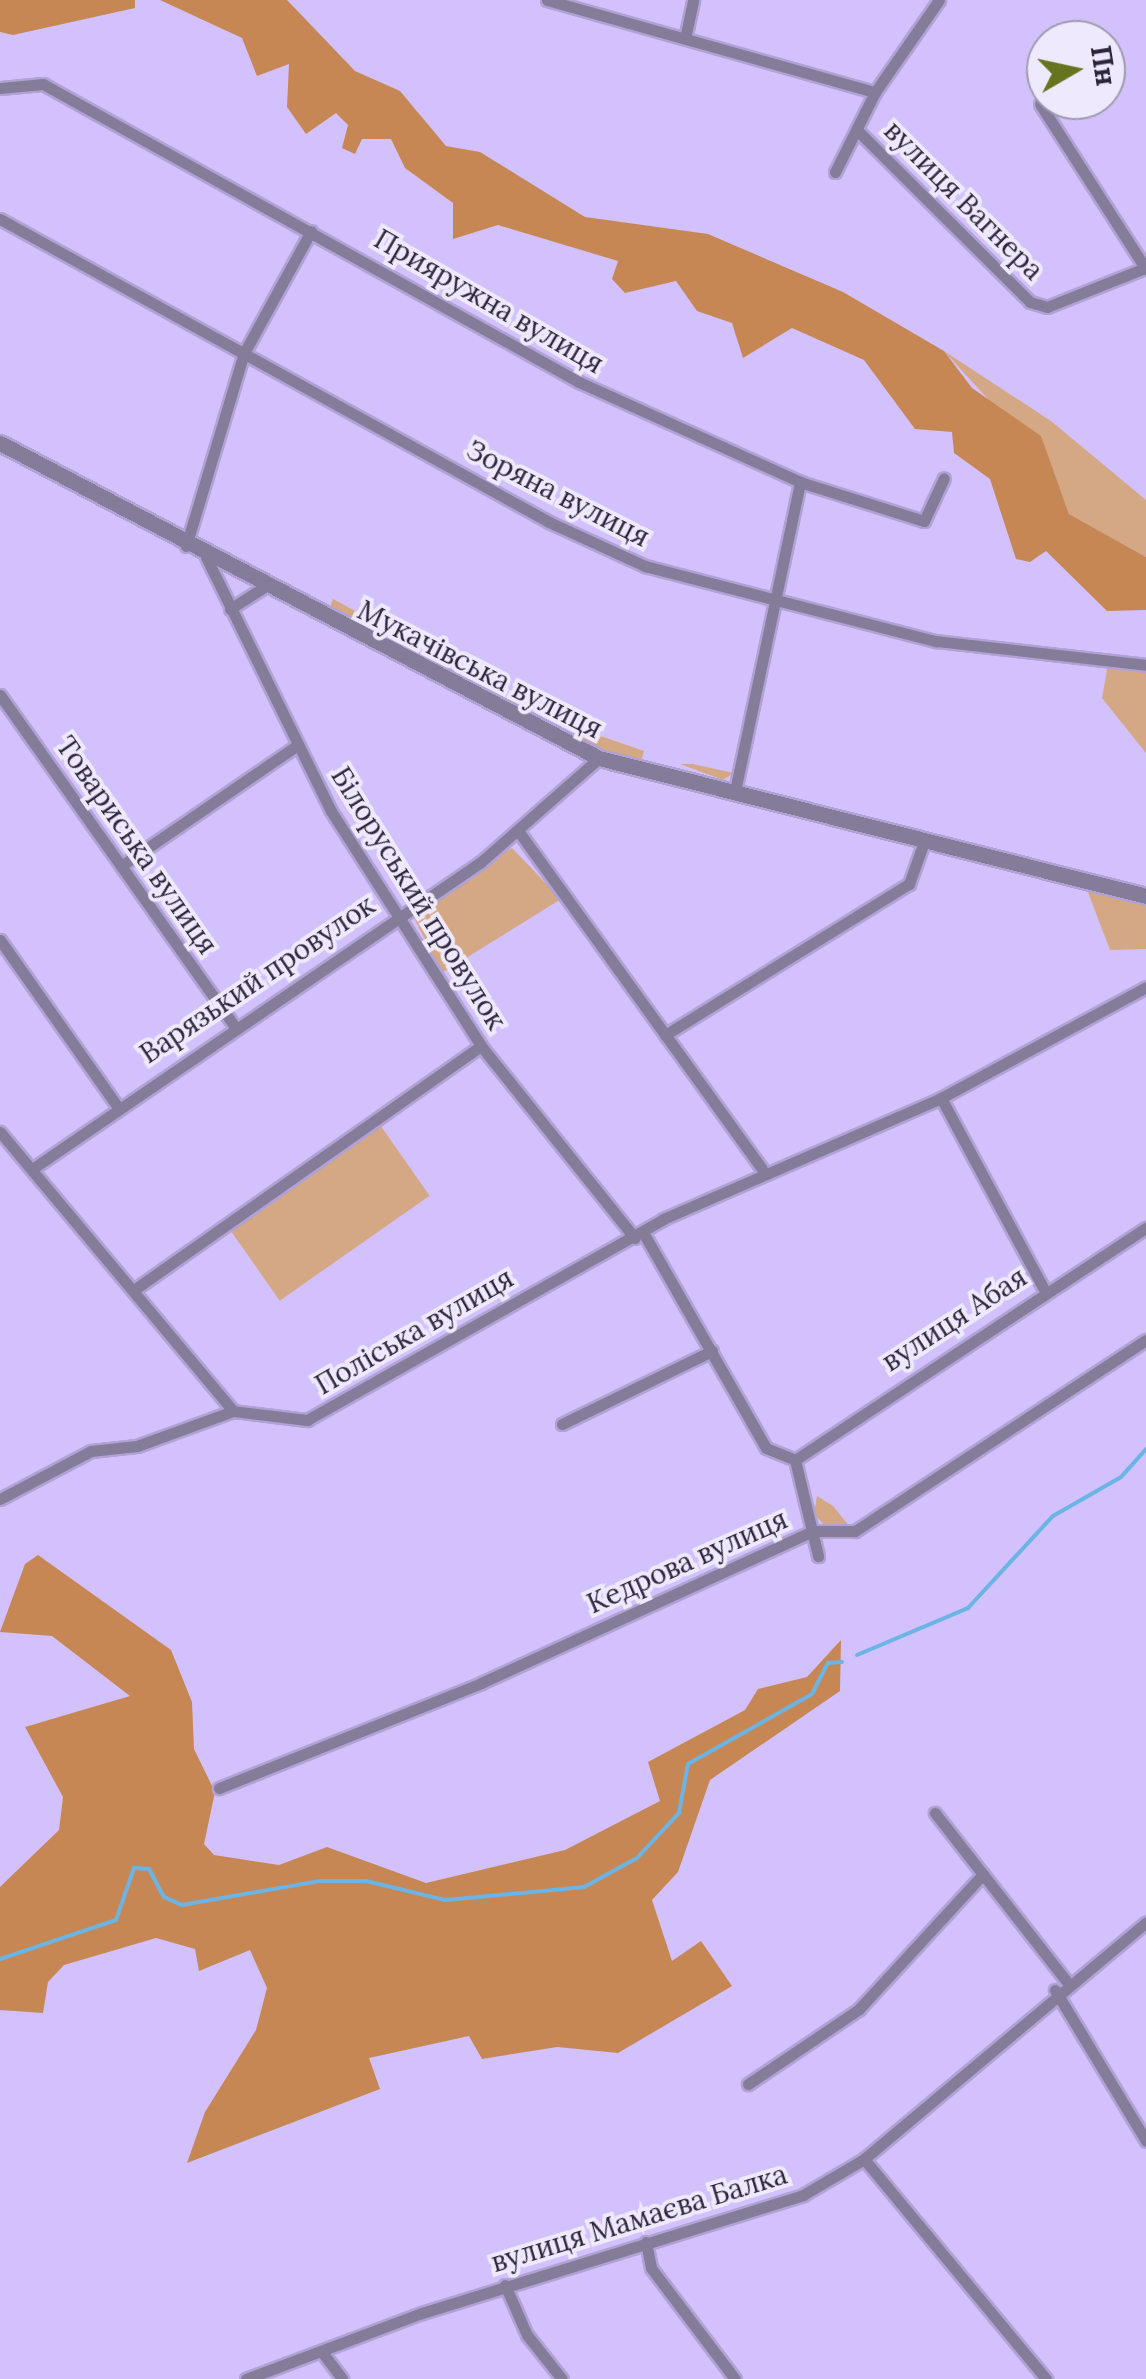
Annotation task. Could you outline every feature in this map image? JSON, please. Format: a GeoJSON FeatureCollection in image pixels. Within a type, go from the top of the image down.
{"type":"FeatureCollection","features":[{"type":"Feature","properties":{"kind":"street"},"geometry":{"type":"LineString","coordinates":[[547,0],[686,34],[875,92]]}},
{"type":"Feature","properties":{"kind":"street"},"geometry":{"type":"LineString","coordinates":[[686,34],[693,0]]}},
{"type":"Feature","properties":{"kind":"street","name":"вулиця Вагнера"},"geometry":{"type":"LineString","coordinates":[[835,172],[859,132],[875,92],[939,0]]}},
{"type":"Feature","properties":{"kind":"street","name":"Прияружна вулиця"},"geometry":{"type":"LineString","coordinates":[[0,88],[43,84],[579,382],[800,482],[924,521],[944,478]]}},
{"type":"Feature","properties":{"kind":"street"},"geometry":{"type":"LineString","coordinates":[[1050,120],[1146,269]]}},
{"type":"Feature","properties":{"kind":"street","name":"вулиця Вагнера"},"geometry":{"type":"LineString","coordinates":[[859,132],[1030,302],[1048,307],[1146,269]]}},
{"type":"Feature","properties":{"kind":"street","name":"Зоряна вулиця"},"geometry":{"type":"LineString","coordinates":[[0,219],[596,546],[936,641],[1146,665]]}},
{"type":"Feature","properties":{"kind":"street"},"geometry":{"type":"LineString","coordinates":[[186,546],[244,353],[310,230]]}},
{"type":"Feature","properties":{"kind":"street","name":"Мукачівська вулиця"},"geometry":{"type":"LineString","coordinates":[[0,444],[206,557],[599,758],[1146,896]]}},
{"type":"Feature","properties":{"kind":"street"},"geometry":{"type":"LineString","coordinates":[[735,792],[800,482]]}},
{"type":"Feature","properties":{"kind":"street","name":"Білоруський провулок"},"geometry":{"type":"LineString","coordinates":[[206,557],[295,747],[481,1046],[640,1236],[766,1448],[794,1460]]}},
{"type":"Feature","properties":{"kind":"street"},"geometry":{"type":"LineString","coordinates":[[230,610],[264,587]]}},
{"type":"Feature","properties":{"kind":"street","name":"Товариська вулиця"},"geometry":{"type":"LineString","coordinates":[[0,696],[233,1024]]}},
{"type":"Feature","properties":{"kind":"street"},"geometry":{"type":"LineString","coordinates":[[122,866],[295,747]]}},
{"type":"Feature","properties":{"kind":"street","name":"Варязький провулок"},"geometry":{"type":"LineString","coordinates":[[34,1167],[233,1024],[518,832],[599,758]]}},
{"type":"Feature","properties":{"kind":"street"},"geometry":{"type":"LineString","coordinates":[[518,832],[762,1169]]}},
{"type":"Feature","properties":{"kind":"street"},"geometry":{"type":"LineString","coordinates":[[665,1035],[909,884],[926,838]]}},
{"type":"Feature","properties":{"kind":"street"},"geometry":{"type":"LineString","coordinates":[[0,940],[117,1106]]}},
{"type":"Feature","properties":{"kind":"street","name":"Поліська вулиця"},"geometry":{"type":"LineString","coordinates":[[233,1411],[308,1420],[335,1410],[762,1169],[941,1098],[1114,1008],[1146,986]]}},
{"type":"Feature","properties":{"kind":"street"},"geometry":{"type":"LineString","coordinates":[[138,1286],[481,1046]]}},
{"type":"Feature","properties":{"kind":"street"},"geometry":{"type":"LineString","coordinates":[[941,1098],[1044,1291]]}},
{"type":"Feature","properties":{"kind":"street"},"geometry":{"type":"LineString","coordinates":[[0,1132],[138,1286],[233,1411],[137,1446],[90,1451],[0,1499]]}},
{"type":"Feature","properties":{"kind":"street","name":"вулиця Абая"},"geometry":{"type":"LineString","coordinates":[[794,1460],[1044,1291],[1146,1228]]}},
{"type":"Feature","properties":{"kind":"street","name":"Кедрова вулиця"},"geometry":{"type":"LineString","coordinates":[[220,1788],[481,1683],[813,1531],[855,1531],[1146,1340]]}},
{"type":"Feature","properties":{"kind":"street"},"geometry":{"type":"LineString","coordinates":[[562,1424],[712,1352]]}},
{"type":"Feature","properties":{"kind":"street"},"geometry":{"type":"LineString","coordinates":[[794,1460],[818,1556]]}},
{"type":"Feature","properties":{"kind":"street"},"geometry":{"type":"LineString","coordinates":[[936,1813],[1061,1986],[1146,2142]]}},
{"type":"Feature","properties":{"kind":"street"},"geometry":{"type":"LineString","coordinates":[[748,2084],[859,2009],[983,1874]]}},
{"type":"Feature","properties":{"kind":"street","name":"вулиця Мамаєва Балка"},"geometry":{"type":"LineString","coordinates":[[246,2379],[505,2286],[803,2195],[864,2158],[1061,1986],[1146,1922]]}},
{"type":"Feature","properties":{"kind":"street"},"geometry":{"type":"LineString","coordinates":[[864,2158],[1046,2379]]}},
{"type":"Feature","properties":{"kind":"street"},"geometry":{"type":"LineString","coordinates":[[646,2242],[651,2268],[735,2379]]}},
{"type":"Feature","properties":{"kind":"street"},"geometry":{"type":"LineString","coordinates":[[505,2286],[527,2335],[562,2379]]}},
{"type":"Feature","properties":{"kind":"street"},"geometry":{"type":"LineString","coordinates":[[322,2352],[342,2379]]}},
{"type":"Feature","properties":{"kind":"shaded area"},"geometry":{"type":"Polygon","coordinates":[[[0,0],[135,0],[135,8],[13,35],[0,32],[0,0]]]}},
{"type":"Feature","properties":{"kind":"shaded area"},"geometry":{"type":"Polygon","coordinates":[[[160,0],[287,0],[355,71],[400,91],[446,146],[480,152],[585,217],[708,234],[843,292],[944,351],[972,388],[1041,436],[1069,514],[1146,557],[1146,610],[1107,611],[1046,551],[1030,562],[1016,559],[990,479],[954,453],[952,432],[915,429],[864,360],[792,328],[743,358],[732,323],[697,311],[676,281],[625,293],[612,279],[618,261],[498,225],[453,239],[453,203],[405,168],[391,139],[362,139],[355,154],[342,148],[348,125],[336,113],[306,134],[287,107],[289,64],[257,76],[242,38],[160,0]]]}},
{"type":"Feature","properties":{"kind":"shaded area"},"geometry":{"type":"Polygon","coordinates":[[[944,351],[1051,421],[1146,500],[1146,557],[1069,514],[1053,470],[944,351]]]}},
{"type":"Feature","properties":{"kind":"shaded area"},"geometry":{"type":"Polygon","coordinates":[[[333,599],[418,645],[417,651],[412,657],[375,637],[372,626],[328,612],[333,599]]]}},
{"type":"Feature","properties":{"kind":"shaded area"},"geometry":{"type":"Polygon","coordinates":[[[1108,664],[1146,669],[1146,753],[1102,698],[1108,664]]]}},
{"type":"Feature","properties":{"kind":"shaded area"},"geometry":{"type":"Polygon","coordinates":[[[580,729],[644,751],[641,761],[577,741],[580,729]]]}},
{"type":"Feature","properties":{"kind":"shaded area"},"geometry":{"type":"Polygon","coordinates":[[[680,764],[692,764],[734,773],[723,780],[680,764]]]}},
{"type":"Feature","properties":{"kind":"shaded area"},"geometry":{"type":"Polygon","coordinates":[[[512,848],[561,899],[442,973],[411,912],[512,848]]]}},
{"type":"Feature","properties":{"kind":"shaded area"},"geometry":{"type":"Polygon","coordinates":[[[1086,887],[1146,904],[1146,949],[1110,950],[1086,887]]]}},
{"type":"Feature","properties":{"kind":"shaded area"},"geometry":{"type":"Polygon","coordinates":[[[378,1122],[430,1196],[280,1301],[228,1227],[378,1122]]]}},
{"type":"Feature","properties":{"kind":"shaded area"},"geometry":{"type":"Polygon","coordinates":[[[817,1496],[833,1506],[850,1527],[827,1528],[814,1514],[817,1496]]]}},
{"type":"Feature","properties":{"kind":"shaded area"},"geometry":{"type":"Polygon","coordinates":[[[38,1555],[171,1650],[192,1702],[194,1749],[215,1792],[204,1844],[214,1855],[279,1865],[327,1847],[426,1883],[565,1850],[660,1801],[648,1762],[745,1710],[758,1689],[807,1677],[841,1640],[840,1691],[710,1780],[678,1872],[652,1900],[672,1961],[701,1941],[732,1986],[618,2053],[557,2047],[482,2059],[469,2036],[369,2058],[380,2089],[187,2163],[205,2112],[256,2030],[267,1988],[250,1950],[199,1971],[195,1949],[156,1938],[64,1965],[48,1982],[43,2013],[0,2010],[0,1887],[59,1830],[63,1797],[25,1727],[130,1696],[52,1636],[0,1632],[25,1564],[38,1555]]]}},
{"type":"Feature","properties":{"kind":"waterway"},"geometry":{"type":"LineString","coordinates":[[857,1655],[968,1608],[1053,1516],[1121,1477],[1146,1449]]}},
{"type":"Feature","properties":{"kind":"waterway"},"geometry":{"type":"LineString","coordinates":[[0,1959],[116,1920],[134,1868],[149,1869],[164,1897],[182,1905],[319,1881],[366,1881],[445,1900],[584,1887],[637,1858],[679,1813],[688,1764],[812,1694],[828,1663],[842,1662]]}}]}
